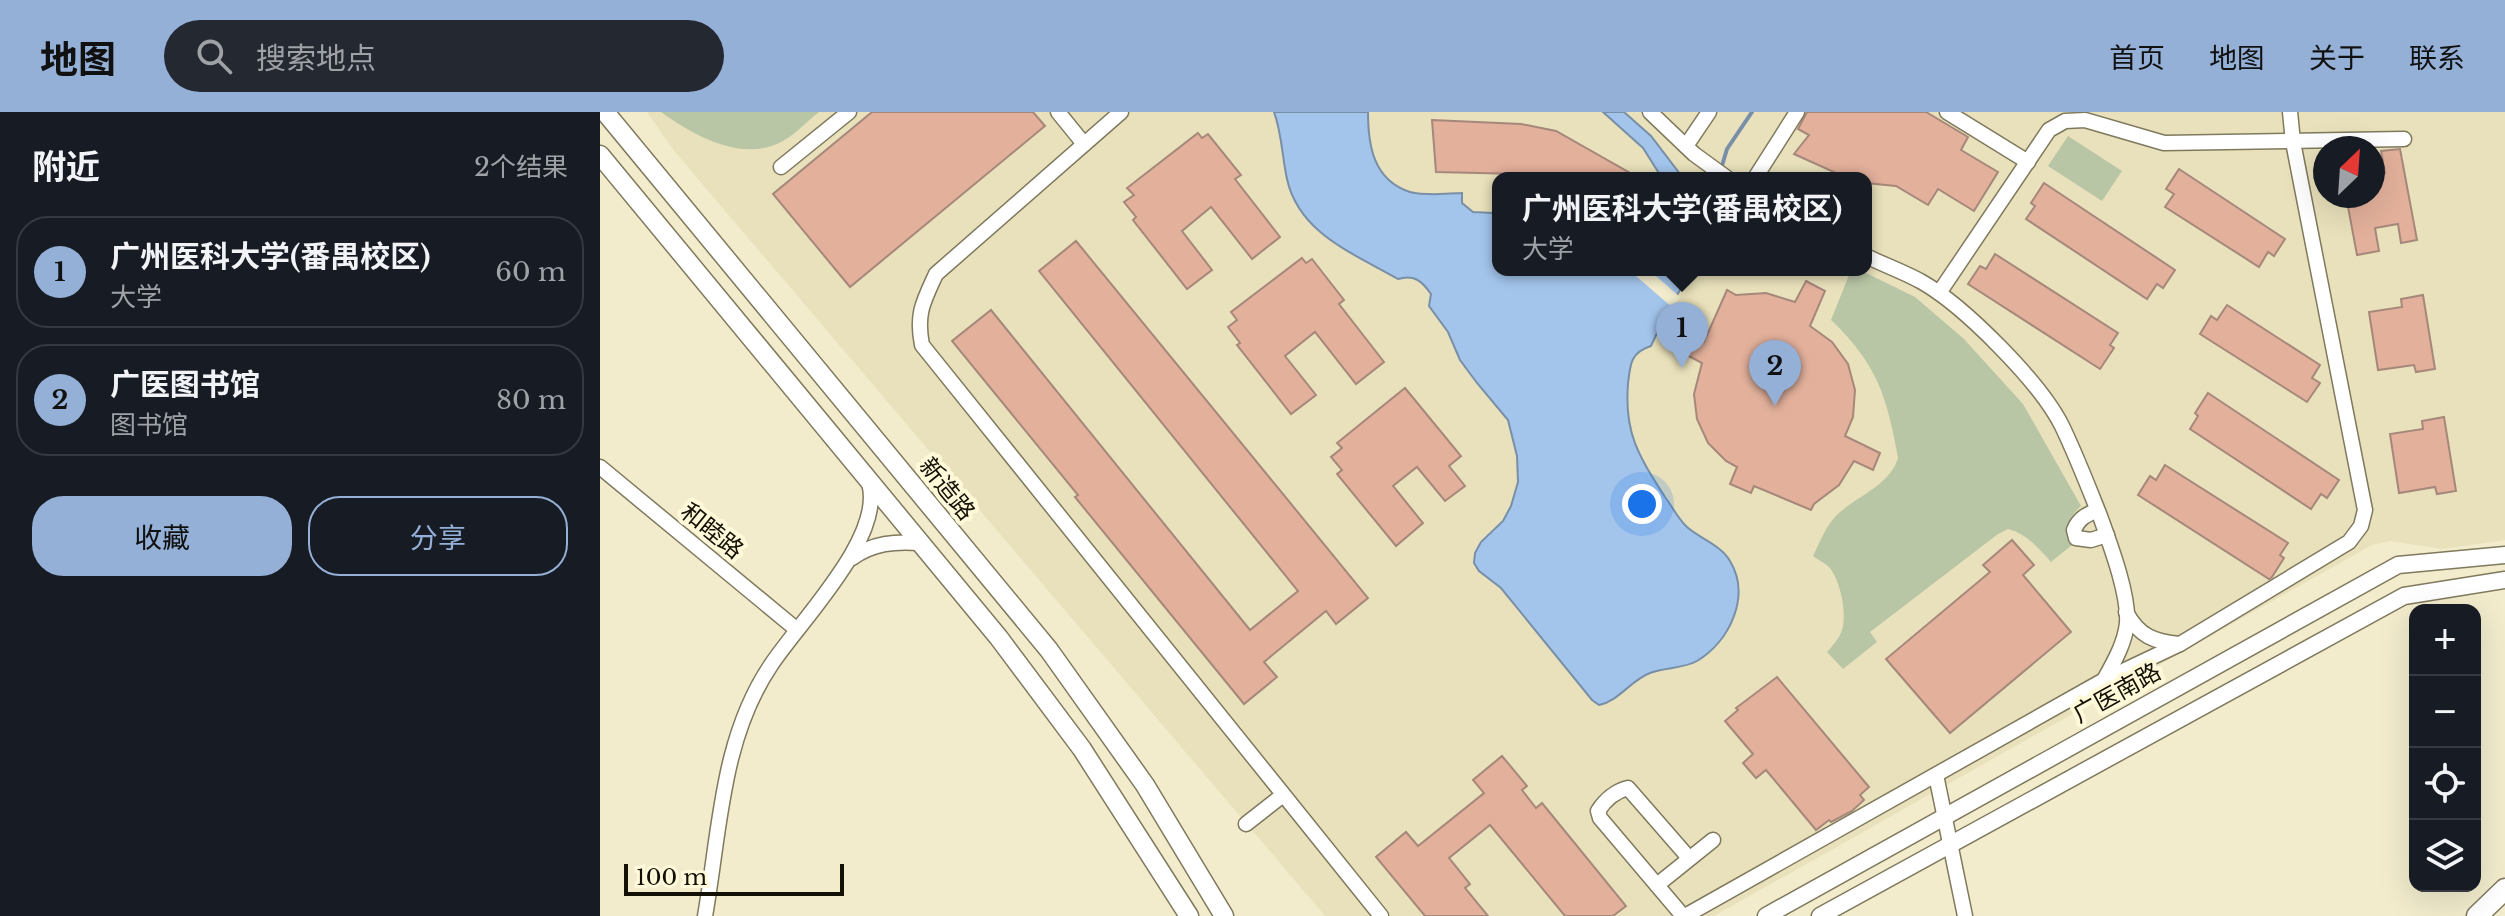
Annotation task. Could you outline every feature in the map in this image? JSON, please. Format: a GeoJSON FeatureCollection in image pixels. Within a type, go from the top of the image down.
{"type":"FeatureCollection","features":[{"type":"Feature","properties":{"kind":"main road","name":"新造路"},"geometry":{"type":"LineString","coordinates":[[605,112],[1049,650],[1145,785],[1224,916]]}},
{"type":"Feature","properties":{"kind":"main road"},"geometry":{"type":"LineString","coordinates":[[600,155],[999,638],[1075,739],[1136,829],[1189,916]]}},
{"type":"Feature","properties":{"kind":"main road"},"geometry":{"type":"LineString","coordinates":[[2477,916],[2505,889]]}},
{"type":"Feature","properties":{"kind":"street"},"geometry":{"type":"LineString","coordinates":[[781,167],[849,112]]}},
{"type":"Feature","properties":{"kind":"street"},"geometry":{"type":"LineString","coordinates":[[1058,112],[1084,144]]}},
{"type":"Feature","properties":{"kind":"street"},"geometry":{"type":"LineString","coordinates":[[1121,112],[936,274],[923,301],[918,325],[922,345],[1381,916]]}},
{"type":"Feature","properties":{"kind":"street"},"geometry":{"type":"LineString","coordinates":[[1650,112],[1690,150],[1719,172]]}},
{"type":"Feature","properties":{"kind":"street"},"geometry":{"type":"LineString","coordinates":[[1690,150],[1709,112]]}},
{"type":"Feature","properties":{"kind":"street"},"geometry":{"type":"LineString","coordinates":[[1759,172],[1797,112]]}},
{"type":"Feature","properties":{"kind":"street"},"geometry":{"type":"LineString","coordinates":[[1947,112],[2028,162]]}},
{"type":"Feature","properties":{"kind":"street"},"geometry":{"type":"LineString","coordinates":[[1689,858],[1628,788],[1620,790],[1603,803],[1598,811],[1600,818],[1684,916],[2104,680],[2180,644],[2349,542],[2361,526],[2365,510],[2293,142],[2290,112]]}},
{"type":"Feature","properties":{"kind":"street"},"geometry":{"type":"LineString","coordinates":[[1939,293],[2049,130],[2065,121],[2085,120],[2164,143],[2404,139]]}},
{"type":"Feature","properties":{"kind":"street"},"geometry":{"type":"LineString","coordinates":[[1872,259],[1939,293],[2018,366],[2060,423],[2107,535],[2126,612],[2127,625],[2121,646],[2104,680]]}},
{"type":"Feature","properties":{"kind":"street","name":"和睦路"},"geometry":{"type":"LineString","coordinates":[[600,467],[796,629]]}},
{"type":"Feature","properties":{"kind":"street"},"geometry":{"type":"LineString","coordinates":[[705,916],[731,750],[742,716],[769,667],[849,561],[870,509],[872,492],[869,481]]}},
{"type":"Feature","properties":{"kind":"street"},"geometry":{"type":"LineString","coordinates":[[2097,510],[2076,523],[2076,538],[2091,540],[2107,535]]}},
{"type":"Feature","properties":{"kind":"street"},"geometry":{"type":"LineString","coordinates":[[849,561],[863,551],[886,543],[920,543]]}},
{"type":"Feature","properties":{"kind":"street","name":"广医南路"},"geometry":{"type":"LineString","coordinates":[[1766,916],[2398,565],[2505,555]]}},
{"type":"Feature","properties":{"kind":"street"},"geometry":{"type":"LineString","coordinates":[[1820,916],[2404,596],[2505,580]]}},
{"type":"Feature","properties":{"kind":"street"},"geometry":{"type":"LineString","coordinates":[[2126,612],[2134,627],[2146,637],[2180,644]]}},
{"type":"Feature","properties":{"kind":"street"},"geometry":{"type":"LineString","coordinates":[[1936,775],[1965,916]]}},
{"type":"Feature","properties":{"kind":"street"},"geometry":{"type":"LineString","coordinates":[[1246,824],[1283,795]]}},
{"type":"Feature","properties":{"kind":"street"},"geometry":{"type":"LineString","coordinates":[[1657,885],[1713,840]]}},
{"type":"Feature","properties":{"kind":"shaded area"},"geometry":{"type":"Polygon","coordinates":[[[647,112],[2505,112],[2505,540],[2443,549],[2390,541],[2372,545],[1714,916],[1325,916],[675,152],[647,112]]]}},
{"type":"Feature","properties":{"kind":"green space"},"geometry":{"type":"Polygon","coordinates":[[[661,112],[819,112],[779,143],[748,149],[717,143],[661,112]]]}},
{"type":"Feature","properties":{"kind":"green space"},"geometry":{"type":"Polygon","coordinates":[[[2068,136],[2122,171],[2102,201],[2048,166],[2068,136]]]}},
{"type":"Feature","properties":{"kind":"green space"},"geometry":{"type":"Polygon","coordinates":[[[1849,276],[1872,276],[1915,297],[1964,339],[2023,404],[2081,506],[2068,524],[2072,545],[2051,562],[2021,534],[2008,529],[1998,534],[1870,632],[1877,642],[1843,669],[1827,652],[1842,630],[1840,589],[1829,567],[1813,556],[1834,517],[1881,483],[1898,458],[1878,382],[1859,351],[1831,320],[1849,276]]]}},
{"type":"Feature","properties":{"kind":"water"},"geometry":{"type":"Polygon","coordinates":[[[1274,112],[1368,112],[1369,137],[1375,160],[1388,179],[1410,192],[1462,193],[1462,203],[1473,212],[1492,213],[1492,276],[1688,276],[1651,346],[1635,355],[1627,402],[1635,444],[1656,482],[1684,524],[1721,550],[1736,575],[1738,589],[1734,617],[1709,652],[1692,664],[1643,676],[1613,699],[1599,705],[1501,588],[1479,571],[1474,563],[1475,553],[1481,542],[1503,521],[1518,482],[1517,456],[1508,420],[1460,360],[1448,332],[1429,306],[1431,294],[1424,285],[1413,278],[1398,279],[1347,251],[1303,214],[1293,198],[1287,179],[1274,112]]]}},
{"type":"Feature","properties":{"kind":"water"},"geometry":{"type":"Polygon","coordinates":[[[1603,112],[1624,112],[1651,136],[1678,172],[1658,172],[1643,148],[1603,112]]]}},
{"type":"Feature","properties":{"kind":"pier"},"geometry":{"type":"Polygon","coordinates":[[[1636,276],[1656,276],[1680,297],[1673,308],[1636,276]]]}},
{"type":"Feature","properties":{"kind":"building"},"geometry":{"type":"Polygon","coordinates":[[[872,112],[1033,112],[1045,126],[850,287],[773,194],[872,112]]]}},
{"type":"Feature","properties":{"kind":"building"},"geometry":{"type":"Polygon","coordinates":[[[1807,112],[1926,112],[1968,137],[1961,150],[1998,172],[1974,211],[1938,189],[1928,205],[1896,186],[1872,184],[1872,172],[1834,172],[1794,154],[1809,135],[1798,129],[1807,112]]]}},
{"type":"Feature","properties":{"kind":"building"},"geometry":{"type":"Polygon","coordinates":[[[1432,120],[1521,124],[1556,131],[1628,172],[1492,173],[1436,172],[1432,120]]]}},
{"type":"Feature","properties":{"kind":"building"},"geometry":{"type":"Polygon","coordinates":[[[1198,133],[1202,138],[1208,134],[1241,175],[1235,179],[1280,237],[1252,259],[1211,207],[1182,231],[1212,270],[1187,289],[1133,220],[1136,217],[1124,202],[1134,195],[1127,188],[1198,133]]]}},
{"type":"Feature","properties":{"kind":"building"},"geometry":{"type":"Polygon","coordinates":[[[2400,149],[2417,240],[2401,243],[2398,224],[2375,228],[2379,251],[2357,255],[2348,208],[2385,208],[2385,151],[2400,149]]]}},
{"type":"Feature","properties":{"kind":"building"},"geometry":{"type":"Polygon","coordinates":[[[2179,169],[2285,239],[2274,256],[2268,252],[2259,267],[2165,207],[2174,194],[2166,189],[2179,169]]]}},
{"type":"Feature","properties":{"kind":"building"},"geometry":{"type":"Polygon","coordinates":[[[2044,183],[2175,270],[2163,288],[2157,284],[2147,299],[2026,219],[2035,206],[2031,203],[2044,183]]]}},
{"type":"Feature","properties":{"kind":"building"},"geometry":{"type":"Polygon","coordinates":[[[1076,241],[1368,598],[1336,624],[1326,611],[1264,662],[1277,677],[1244,704],[952,341],[991,310],[1250,630],[1298,591],[1039,271],[1076,241]]]}},
{"type":"Feature","properties":{"kind":"building"},"geometry":{"type":"Polygon","coordinates":[[[1995,254],[2118,333],[2110,345],[2114,348],[2100,369],[1968,284],[1980,266],[1986,269],[1995,254]]]}},
{"type":"Feature","properties":{"kind":"building"},"geometry":{"type":"Polygon","coordinates":[[[1302,258],[1306,263],[1312,259],[1344,300],[1339,304],[1384,362],[1356,384],[1315,332],[1285,356],[1316,395],[1291,414],[1237,345],[1240,343],[1228,327],[1237,320],[1231,312],[1302,258]]]}},
{"type":"Feature","properties":{"kind":"building"},"geometry":{"type":"Polygon","coordinates":[[[1806,281],[1825,291],[1810,326],[1832,342],[1848,364],[1855,390],[1853,417],[1845,436],[1880,453],[1873,470],[1854,461],[1839,485],[1814,504],[1811,510],[1754,486],[1751,493],[1730,484],[1737,467],[1708,443],[1697,419],[1694,394],[1702,363],[1685,354],[1694,337],[1704,342],[1727,290],[1736,295],[1766,293],[1795,302],[1806,281]]]}},
{"type":"Feature","properties":{"kind":"building"},"geometry":{"type":"Polygon","coordinates":[[[2423,295],[2435,369],[2416,372],[2414,365],[2378,370],[2369,312],[2402,307],[2401,299],[2423,295]]]}},
{"type":"Feature","properties":{"kind":"building"},"geometry":{"type":"Polygon","coordinates":[[[2227,305],[2320,365],[2312,378],[2320,383],[2307,402],[2200,334],[2211,316],[2217,320],[2227,305]]]}},
{"type":"Feature","properties":{"kind":"building"},"geometry":{"type":"Polygon","coordinates":[[[1405,388],[1461,456],[1449,466],[1465,486],[1445,501],[1417,467],[1393,486],[1423,523],[1396,546],[1337,474],[1342,470],[1331,457],[1342,448],[1337,443],[1405,388]]]}},
{"type":"Feature","properties":{"kind":"building"},"geometry":{"type":"Polygon","coordinates":[[[2208,393],[2339,480],[2327,498],[2321,494],[2311,509],[2190,429],[2198,416],[2195,413],[2208,393]]]}},
{"type":"Feature","properties":{"kind":"building"},"geometry":{"type":"Polygon","coordinates":[[[2444,417],[2456,491],[2437,494],[2435,487],[2399,493],[2390,434],[2423,429],[2422,421],[2444,417]]]}},
{"type":"Feature","properties":{"kind":"building"},"geometry":{"type":"Polygon","coordinates":[[[2165,465],[2288,543],[2280,555],[2284,558],[2272,577],[2269,579],[2138,495],[2150,476],[2156,480],[2165,465]]]}},
{"type":"Feature","properties":{"kind":"building"},"geometry":{"type":"Polygon","coordinates":[[[2012,540],[2034,565],[2023,575],[2071,632],[1950,733],[1886,659],[1990,572],[1983,565],[2012,540]]]}},
{"type":"Feature","properties":{"kind":"building"},"geometry":{"type":"Polygon","coordinates":[[[1777,677],[1869,787],[1860,795],[1864,800],[1852,811],[1831,822],[1829,820],[1816,830],[1766,770],[1756,778],[1743,763],[1753,754],[1725,721],[1738,710],[1736,708],[1777,677]]]}},
{"type":"Feature","properties":{"kind":"building"},"geometry":{"type":"Polygon","coordinates":[[[1502,756],[1527,786],[1522,790],[1536,808],[1542,803],[1626,906],[1613,916],[1565,916],[1490,825],[1449,858],[1470,884],[1465,888],[1488,916],[1425,916],[1376,857],[1406,832],[1418,846],[1484,793],[1473,780],[1502,756]]]}},
{"type":"Feature","properties":{"kind":"waterway"},"geometry":{"type":"LineString","coordinates":[[1721,169],[1727,149],[1752,112]]}},
{"type":"Feature","properties":{"kind":"place","name":"广州医科大学(番禺校区)"},"geometry":{"type":"Point","coordinates":[1682,368]}},
{"type":"Feature","properties":{"kind":"place","name":"广医图书馆"},"geometry":{"type":"Point","coordinates":[1775,406]}}]}
